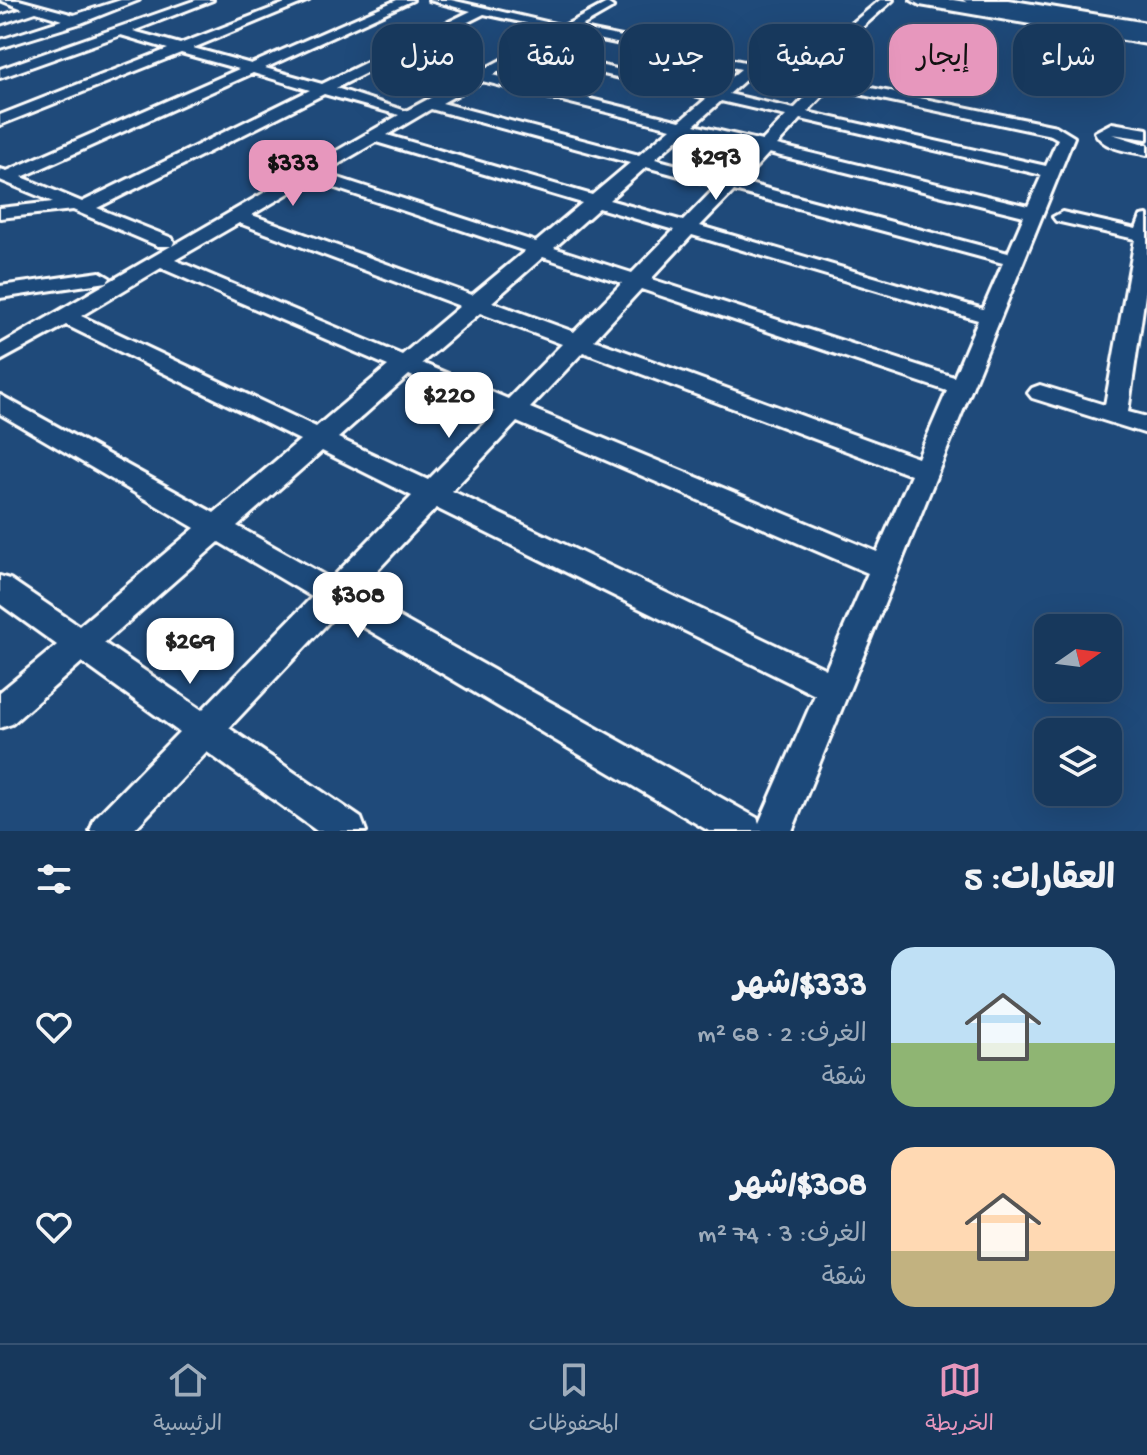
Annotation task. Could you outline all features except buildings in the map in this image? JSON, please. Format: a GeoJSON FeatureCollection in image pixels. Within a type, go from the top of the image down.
{"type":"FeatureCollection","features":[{"type":"Feature","properties":{"kind":"highway"},"geometry":{"type":"LineString","coordinates":[[973,0],[1147,29]]}},
{"type":"Feature","properties":{"kind":"main road"},"geometry":{"type":"LineString","coordinates":[[920,0],[1147,38]]}},
{"type":"Feature","properties":{"kind":"street"},"geometry":{"type":"LineString","coordinates":[[6,0],[399,111]]}},
{"type":"Feature","properties":{"kind":"street"},"geometry":{"type":"LineString","coordinates":[[0,20],[62,0]]}},
{"type":"Feature","properties":{"kind":"street"},"geometry":{"type":"LineString","coordinates":[[1,42],[133,0]]}},
{"type":"Feature","properties":{"kind":"street"},"geometry":{"type":"LineString","coordinates":[[0,71],[194,0]]}},
{"type":"Feature","properties":{"kind":"street"},"geometry":{"type":"LineString","coordinates":[[0,71],[40,54],[207,0]]}},
{"type":"Feature","properties":{"kind":"street"},"geometry":{"type":"LineString","coordinates":[[0,120],[303,0]]}},
{"type":"Feature","properties":{"kind":"street"},"geometry":{"type":"LineString","coordinates":[[6,181],[407,0]]}},
{"type":"Feature","properties":{"kind":"street"},"geometry":{"type":"LineString","coordinates":[[435,0],[546,24]]}},
{"type":"Feature","properties":{"kind":"street"},"geometry":{"type":"LineString","coordinates":[[859,24],[887,0]]}},
{"type":"Feature","properties":{"kind":"street"},"geometry":{"type":"LineString","coordinates":[[566,24],[604,3]]}},
{"type":"Feature","properties":{"kind":"street"},"geometry":{"type":"LineString","coordinates":[[158,4],[173,7]]}},
{"type":"Feature","properties":{"kind":"street"},"geometry":{"type":"LineString","coordinates":[[0,213],[79,206],[483,10]]}},
{"type":"Feature","properties":{"kind":"street"},"geometry":{"type":"LineString","coordinates":[[852,11],[870,14]]}},
{"type":"Feature","properties":{"kind":"street"},"geometry":{"type":"LineString","coordinates":[[604,36],[749,66]]}},
{"type":"Feature","properties":{"kind":"street"},"geometry":{"type":"LineString","coordinates":[[1,42],[40,54]]}},
{"type":"Feature","properties":{"kind":"street"},"geometry":{"type":"LineString","coordinates":[[0,354],[162,252],[399,111],[499,59]]}},
{"type":"Feature","properties":{"kind":"street"},"geometry":{"type":"LineString","coordinates":[[733,83],[749,70]]}},
{"type":"Feature","properties":{"kind":"street"},"geometry":{"type":"LineString","coordinates":[[483,77],[1033,213]]}},
{"type":"Feature","properties":{"kind":"street"},"geometry":{"type":"LineString","coordinates":[[774,831],[882,567],[1066,137],[1061,132],[873,90]]}},
{"type":"Feature","properties":{"kind":"street"},"geometry":{"type":"LineString","coordinates":[[0,335],[100,278],[238,216],[443,96]]}},
{"type":"Feature","properties":{"kind":"street"},"geometry":{"type":"LineString","coordinates":[[0,713],[718,96],[1050,172]]}},
{"type":"Feature","properties":{"kind":"street"},"geometry":{"type":"LineString","coordinates":[[108,831],[797,114],[798,96]]}},
{"type":"Feature","properties":{"kind":"street"},"geometry":{"type":"LineString","coordinates":[[429,104],[1013,260]]}},
{"type":"Feature","properties":{"kind":"street"},"geometry":{"type":"LineString","coordinates":[[1147,134],[1112,128],[1103,132],[1108,139],[1117,143],[1147,150]]}},
{"type":"Feature","properties":{"kind":"street"},"geometry":{"type":"LineString","coordinates":[[374,136],[989,317]]}},
{"type":"Feature","properties":{"kind":"street"},"geometry":{"type":"LineString","coordinates":[[309,174],[960,387]]}},
{"type":"Feature","properties":{"kind":"street"},"geometry":{"type":"LineString","coordinates":[[6,181],[79,206],[162,252],[405,365],[882,567]]}},
{"type":"Feature","properties":{"kind":"street"},"geometry":{"type":"LineString","coordinates":[[238,216],[924,470]]}},
{"type":"Feature","properties":{"kind":"street"},"geometry":{"type":"LineString","coordinates":[[1062,217],[1146,228],[1144,261],[1115,417]]}},
{"type":"Feature","properties":{"kind":"street"},"geometry":{"type":"LineString","coordinates":[[0,292],[100,278]]}},
{"type":"Feature","properties":{"kind":"street"},"geometry":{"type":"LineString","coordinates":[[64,316],[834,688]]}},
{"type":"Feature","properties":{"kind":"street"},"geometry":{"type":"LineString","coordinates":[[1040,393],[1147,426]]}},
{"type":"Feature","properties":{"kind":"street"},"geometry":{"type":"LineString","coordinates":[[0,403],[744,831]]}},
{"type":"Feature","properties":{"kind":"street"},"geometry":{"type":"LineString","coordinates":[[0,588],[348,831]]}}]}
